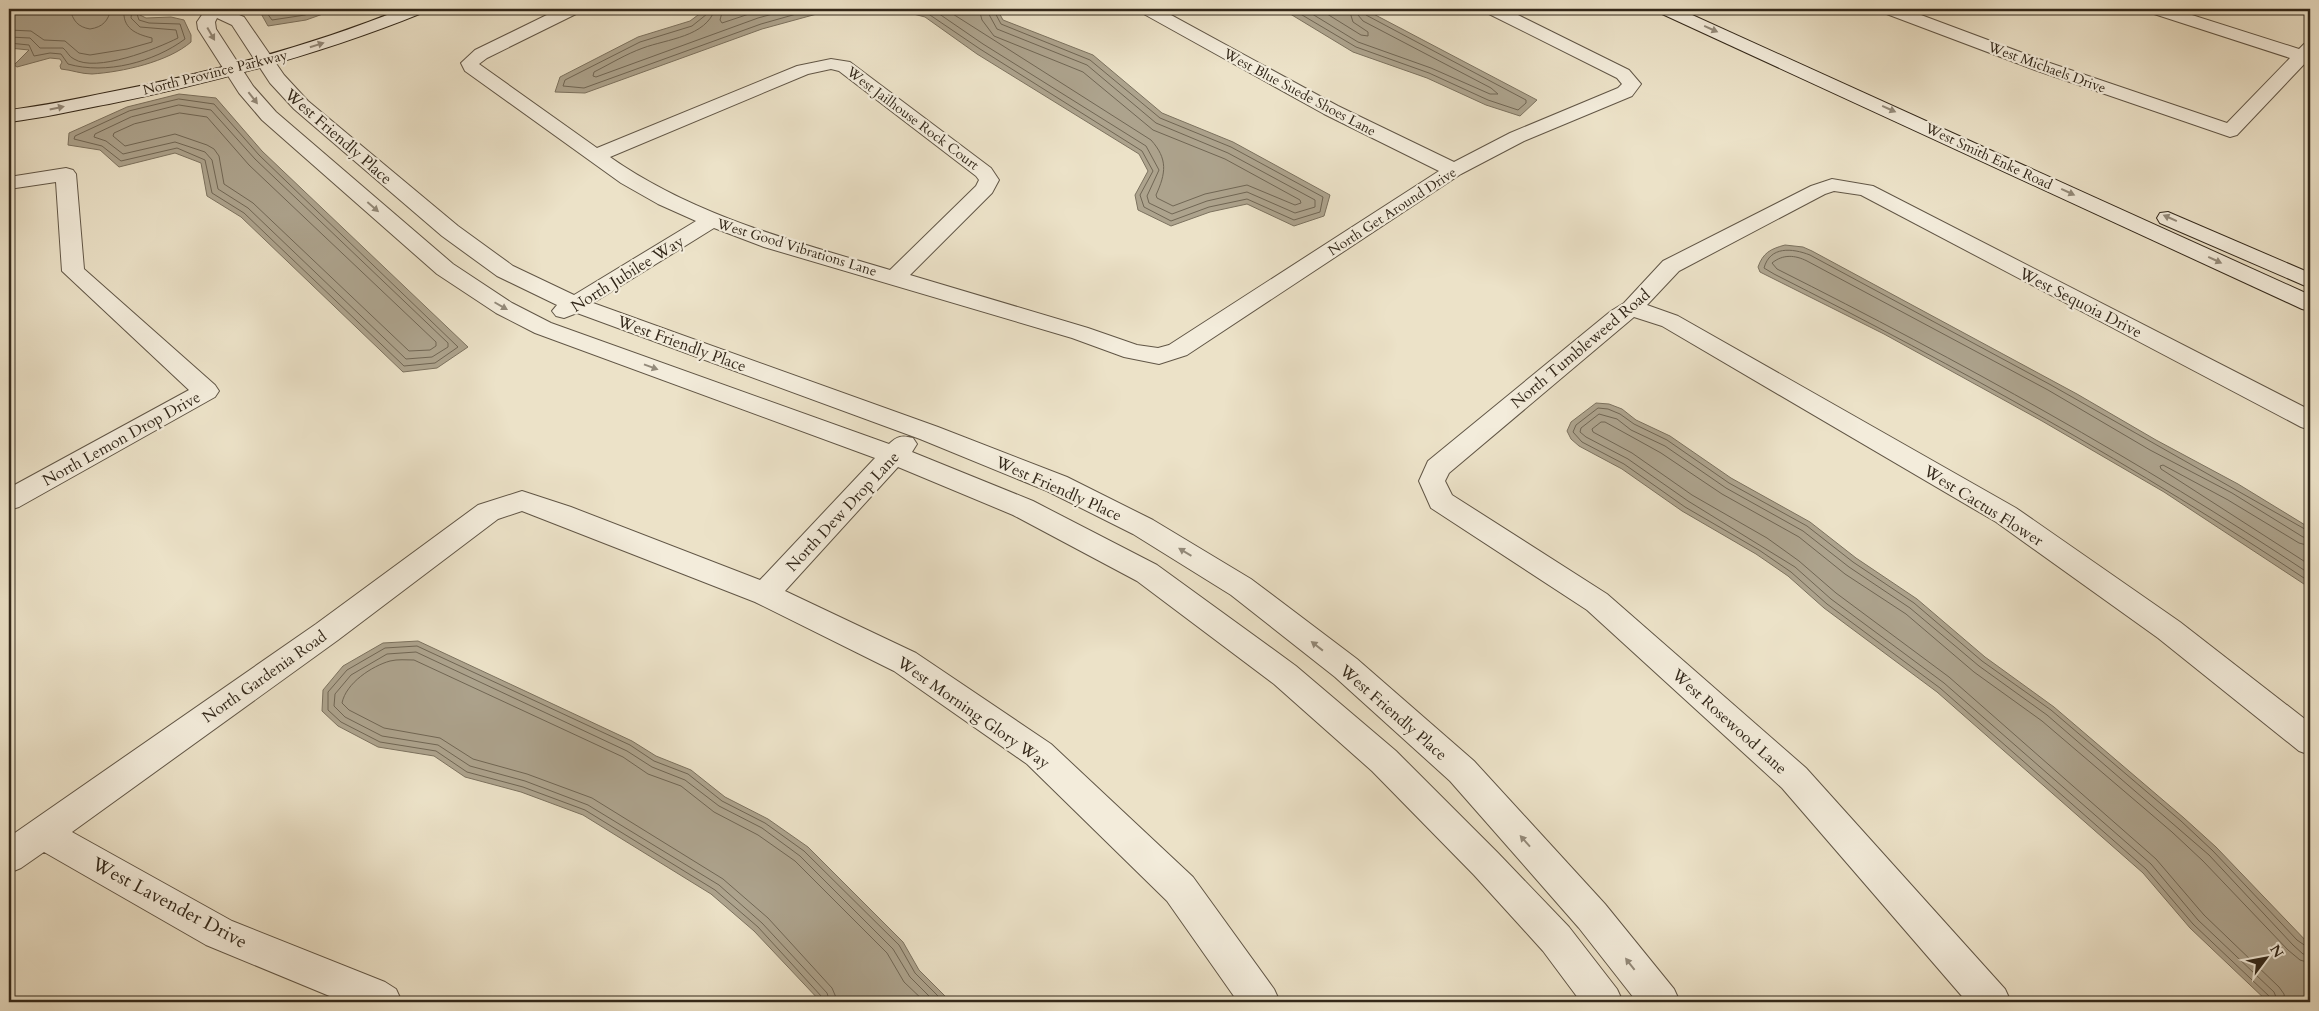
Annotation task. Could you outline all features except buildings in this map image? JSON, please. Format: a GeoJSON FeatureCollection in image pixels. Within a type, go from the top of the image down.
{"type":"FeatureCollection","features":[{"type":"Feature","properties":{"kind":"street","name":"West Friendly Place"},"geometry":{"type":"LineString","coordinates":[[1604,1002],[1556,940],[1486,864],[1384,761],[1285,675],[1146,573],[1023,508],[893,455],[543,328],[504,308],[472,288],[416,246],[269,116],[256,102],[207,29],[206,22],[214,9],[238,21],[288,92],[301,105],[478,254],[505,271],[574,304],[919,429],[1056,484],[1143,527],[1241,587],[1346,668],[1462,771],[1592,916],[1661,1002]]}},
{"type":"Feature","properties":{"kind":"street","name":"North Province Parkway"},"geometry":{"type":"LineString","coordinates":[[261,55],[328,27],[379,9]]}},
{"type":"Feature","properties":{"kind":"street","name":"North Province Parkway"},"geometry":{"type":"LineString","coordinates":[[9,116],[30,114],[142,91],[261,55],[344,36],[416,9]]}},
{"type":"Feature","properties":{"kind":"street","name":"West Good Vibrations Lane"},"geometry":{"type":"LineString","coordinates":[[572,9],[481,54],[470,63],[474,70],[595,156],[665,200],[772,242],[1080,333],[1133,352],[1160,356]]}},
{"type":"Feature","properties":{"kind":"street","name":"West Blue Suede Shoes Lane"},"geometry":{"type":"LineString","coordinates":[[1148,9],[1332,110],[1454,170]]}},
{"type":"Feature","properties":{"kind":"street","name":"North Get Around Drive"},"geometry":{"type":"LineString","coordinates":[[1160,356],[1178,350],[1454,170],[1517,138],[1625,92],[1632,84],[1624,74],[1494,9]]}},
{"type":"Feature","properties":{"kind":"street","name":"West Smith Enke Road"},"geometry":{"type":"LineString","coordinates":[[1666,9],[2310,304]]}},
{"type":"Feature","properties":{"kind":"street","name":"West Smith Enke Road"},"geometry":{"type":"LineString","coordinates":[[1701,9],[1933,112]]}},
{"type":"Feature","properties":{"kind":"street","name":"West Michaels Drive"},"geometry":{"type":"LineString","coordinates":[[1890,9],[2040,66],[2230,131],[2306,52]]}},
{"type":"Feature","properties":{"kind":"street"},"geometry":{"type":"LineString","coordinates":[[2157,9],[2306,52]]}},
{"type":"Feature","properties":{"kind":"street","name":"North Province Parkway"},"geometry":{"type":"LineString","coordinates":[[9,100],[230,64]]}},
{"type":"Feature","properties":{"kind":"street","name":"West Jailhouse Rock Court"},"geometry":{"type":"LineString","coordinates":[[595,156],[803,70],[831,64],[844,66],[984,172],[988,180],[985,189],[895,277]]}},
{"type":"Feature","properties":{"kind":"street"},"geometry":{"type":"LineString","coordinates":[[2190,136],[2205,122]]}},
{"type":"Feature","properties":{"kind":"street","name":"West Smith Enke Road"},"geometry":{"type":"LineString","coordinates":[[2024,154],[2310,281]]}},
{"type":"Feature","properties":{"kind":"street","name":"North Lemon Drop Drive"},"geometry":{"type":"LineString","coordinates":[[9,183],[66,174],[73,271],[206,392],[9,500]]}},
{"type":"Feature","properties":{"kind":"street","name":"North Tumbleweed Road"},"geometry":{"type":"LineString","coordinates":[[1432,481],[1437,468],[1619,316],[1632,308],[1671,266],[1818,190],[1832,185],[1850,188]]}},
{"type":"Feature","properties":{"kind":"street","name":"West Sequoia Drive"},"geometry":{"type":"LineString","coordinates":[[1850,188],[1866,190],[2310,421]]}},
{"type":"Feature","properties":{"kind":"street","name":"North Jubilee Way"},"geometry":{"type":"LineString","coordinates":[[543,328],[574,304],[712,220]]}},
{"type":"Feature","properties":{"kind":"street","name":"West Cactus Flower"},"geometry":{"type":"LineString","coordinates":[[1632,308],[1670,321],[2006,515],[2169,630],[2310,741]]}},
{"type":"Feature","properties":{"kind":"street","name":"North Dew Drop Lane"},"geometry":{"type":"LineString","coordinates":[[765,594],[919,429]]}},
{"type":"Feature","properties":{"kind":"street","name":"West Rosewood Lane"},"geometry":{"type":"LineString","coordinates":[[1432,481],[1441,501],[1597,602],[1794,778],[1992,1002]]}},
{"type":"Feature","properties":{"kind":"street","name":"West Morning Glory Way"},"geometry":{"type":"LineString","coordinates":[[522,501],[561,514],[765,594],[905,662],[1039,754],[1180,889],[1261,1002]]}},
{"type":"Feature","properties":{"kind":"street","name":"North Gardenia Road"},"geometry":{"type":"LineString","coordinates":[[9,858],[326,632],[488,512],[522,501]]}},
{"type":"Feature","properties":{"kind":"street","name":"West Lavender Drive"},"geometry":{"type":"LineString","coordinates":[[43,833],[218,933],[372,995],[383,1002]]}},
{"type":"Feature","properties":{"kind":"water"},"geometry":{"type":"Polygon","coordinates":[[[9,9],[82,9],[104,11],[154,9],[140,15],[146,18],[171,17],[184,20],[191,35],[191,42],[170,55],[144,65],[104,73],[88,74],[61,69],[62,62],[60,59],[50,58],[17,67],[14,65],[29,50],[9,48],[9,9]]]}},
{"type":"Feature","properties":{"kind":"water"},"geometry":{"type":"Polygon","coordinates":[[[337,9],[306,20],[268,26],[259,10],[337,9]]]}},
{"type":"Feature","properties":{"kind":"water"},"geometry":{"type":"Polygon","coordinates":[[[706,9],[835,9],[762,29],[585,93],[555,92],[560,77],[638,37],[690,21],[706,9]]]}},
{"type":"Feature","properties":{"kind":"water"},"geometry":{"type":"Polygon","coordinates":[[[894,9],[997,9],[1003,20],[1093,55],[1162,113],[1233,142],[1330,195],[1324,216],[1294,226],[1247,204],[1210,212],[1171,226],[1138,210],[1135,195],[1148,171],[1139,154],[977,54],[925,17],[894,9]]]}},
{"type":"Feature","properties":{"kind":"water"},"geometry":{"type":"Polygon","coordinates":[[[1282,9],[1364,9],[1537,100],[1520,116],[1486,105],[1427,78],[1353,52],[1282,9]]]}},
{"type":"Feature","properties":{"kind":"water"},"geometry":{"type":"Polygon","coordinates":[[[179,94],[216,98],[262,151],[468,347],[437,368],[403,372],[241,217],[207,196],[201,163],[175,153],[119,167],[100,150],[68,145],[69,133],[127,107],[179,94]]]}},
{"type":"Feature","properties":{"kind":"water"},"geometry":{"type":"Polygon","coordinates":[[[1785,245],[1803,247],[1812,251],[2077,394],[2156,440],[2238,484],[2310,528],[2310,588],[2164,492],[2042,421],[1884,334],[1760,272],[1758,267],[1762,258],[1771,250],[1785,245]]]}},
{"type":"Feature","properties":{"kind":"water"},"geometry":{"type":"Polygon","coordinates":[[[1596,403],[1609,404],[1622,409],[1636,420],[1670,436],[1731,478],[1810,522],[1856,558],[1917,599],[1985,657],[2054,707],[2216,847],[2310,945],[2310,1002],[2268,1002],[2190,928],[2143,873],[1937,692],[1824,608],[1788,576],[1756,554],[1682,511],[1622,469],[1579,446],[1571,439],[1567,431],[1571,422],[1596,403]]]}},
{"type":"Feature","properties":{"kind":"water"},"geometry":{"type":"Polygon","coordinates":[[[418,641],[632,741],[656,756],[691,770],[725,797],[768,819],[808,847],[903,942],[919,970],[951,1002],[821,1002],[754,931],[711,894],[583,815],[521,792],[465,777],[434,756],[378,747],[338,726],[322,711],[323,690],[343,666],[383,643],[418,641]]]}}]}
